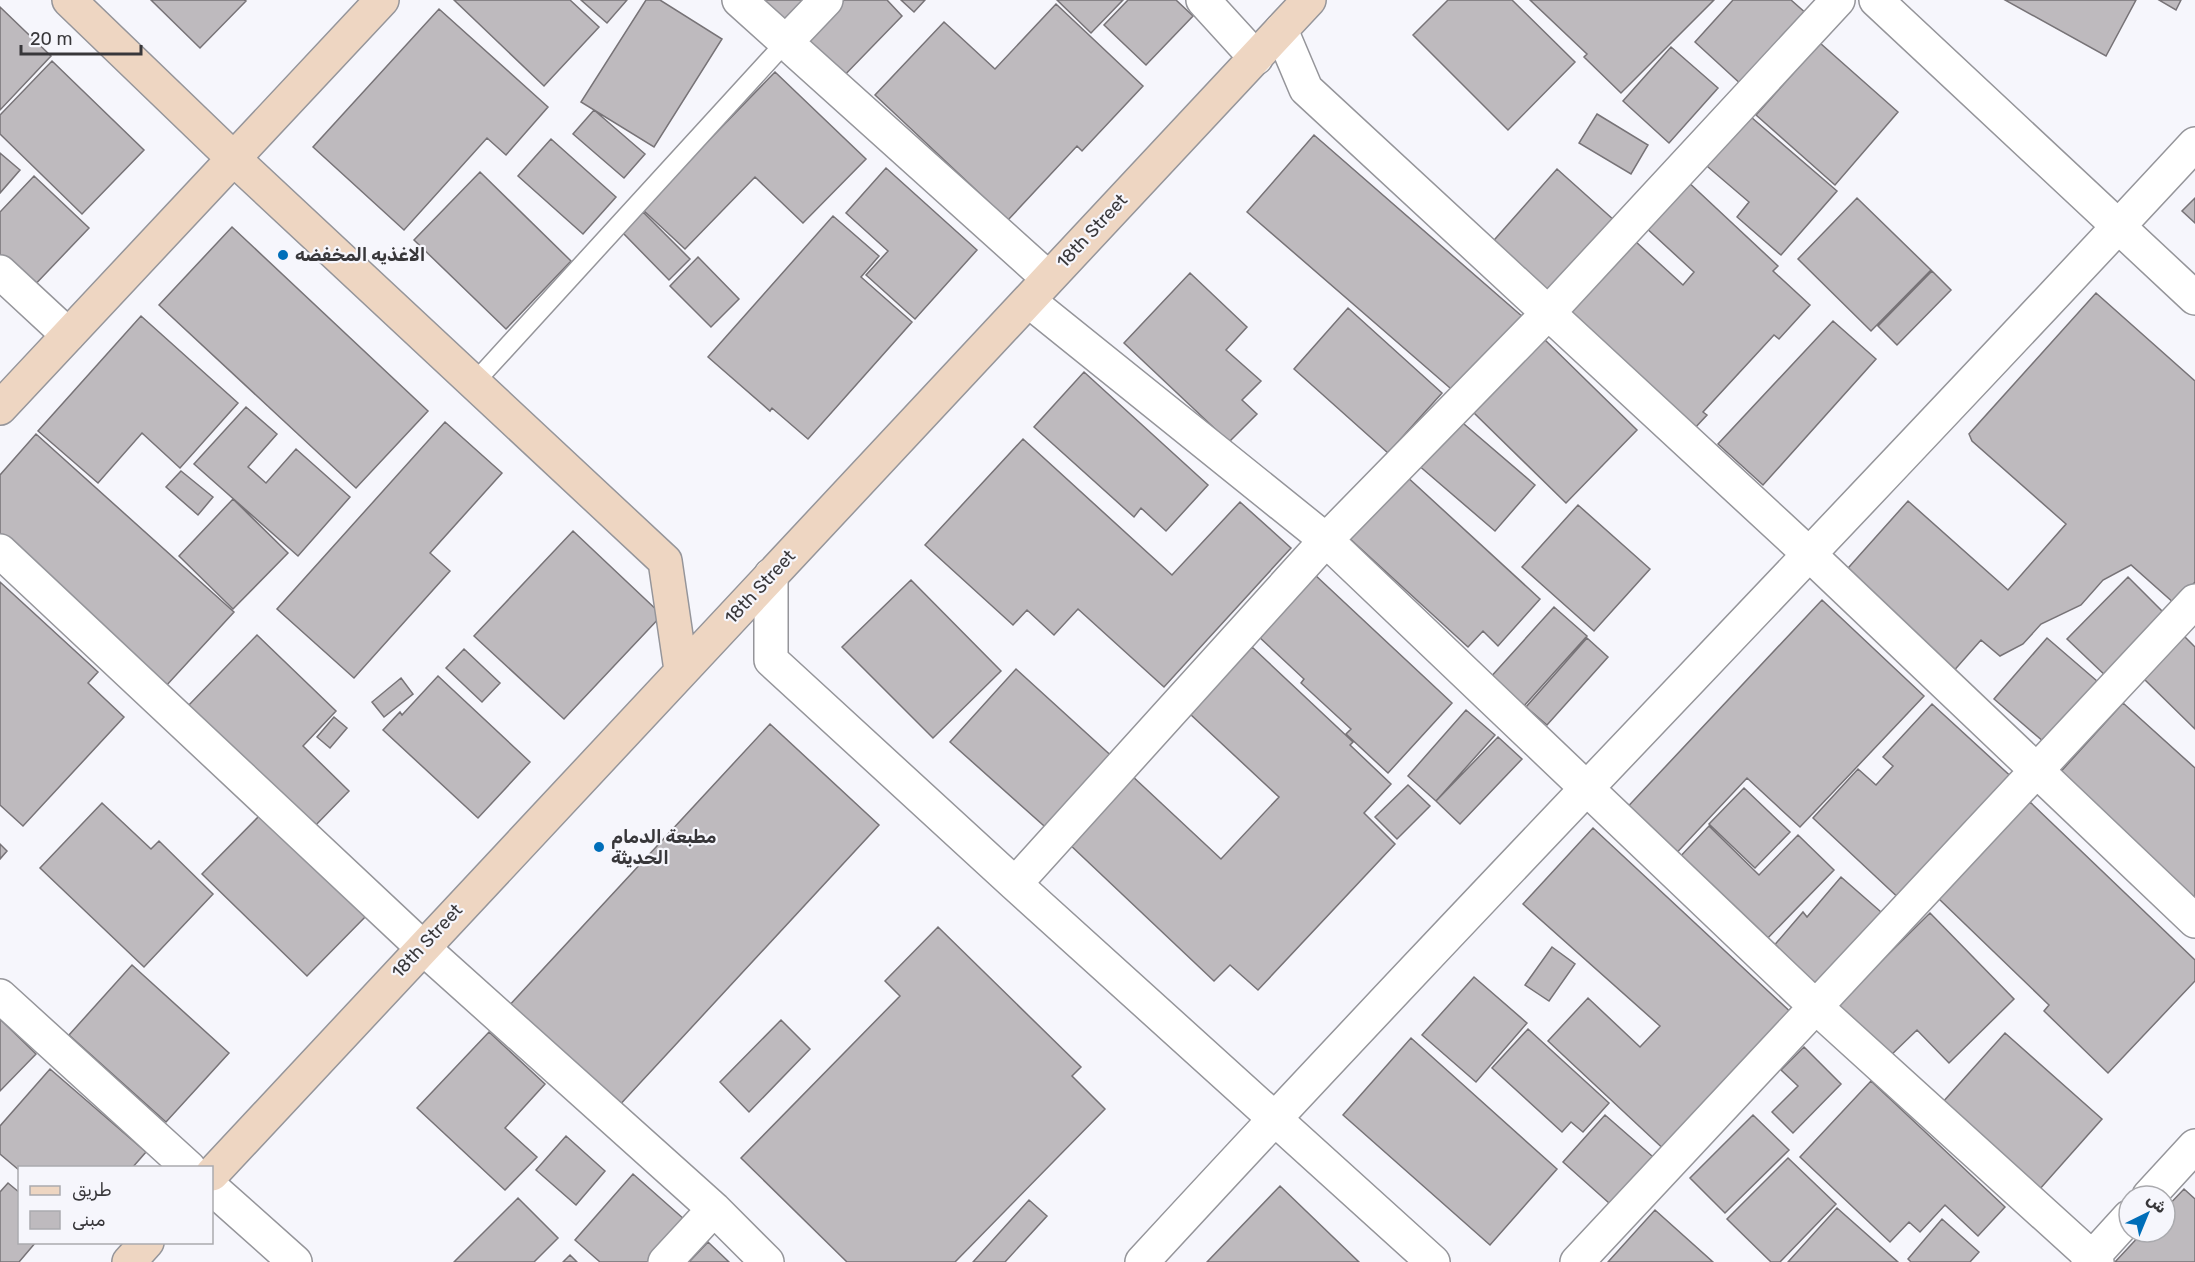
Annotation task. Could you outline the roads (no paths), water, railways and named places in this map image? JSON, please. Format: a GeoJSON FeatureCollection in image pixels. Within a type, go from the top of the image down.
{"type":"FeatureCollection","features":[{"type":"Feature","properties":{"kind":"street"},"geometry":{"type":"LineString","coordinates":[[69,0],[233,158],[665,561],[681,670]]}},
{"type":"Feature","properties":{"kind":"street"},"geometry":{"type":"LineString","coordinates":[[0,408],[382,0]]}},
{"type":"Feature","properties":{"kind":"street"},"geometry":{"type":"LineString","coordinates":[[739,0],[784,44],[1002,234],[1038,289],[1326,540],[1817,1008],[2093,1260],[2117,1231]]}},
{"type":"Feature","properties":{"kind":"street"},"geometry":{"type":"LineString","coordinates":[[784,44],[826,0]]}},
{"type":"Feature","properties":{"kind":"street"},"geometry":{"type":"LineString","coordinates":[[1203,0],[1256,58]]}},
{"type":"Feature","properties":{"kind":"street","name":"18th Street"},"geometry":{"type":"LineString","coordinates":[[213,1173],[1309,0]]}},
{"type":"Feature","properties":{"kind":"street"},"geometry":{"type":"LineString","coordinates":[[1015,885],[1326,540],[1549,312],[1838,0]]}},
{"type":"Feature","properties":{"kind":"street"},"geometry":{"type":"LineString","coordinates":[[1875,0],[2195,298]]}},
{"type":"Feature","properties":{"kind":"street"},"geometry":{"type":"LineString","coordinates":[[1281,30],[1306,89],[1810,555],[2195,921]]}},
{"type":"Feature","properties":{"kind":"street"},"geometry":{"type":"LineString","coordinates":[[1142,1262],[1275,1118],[1810,555],[2195,144]]}},
{"type":"Feature","properties":{"kind":"street"},"geometry":{"type":"LineString","coordinates":[[0,272],[68,335]]}},
{"type":"Feature","properties":{"kind":"street"},"geometry":{"type":"LineString","coordinates":[[0,551],[422,947],[714,1209],[767,1262]]}},
{"type":"Feature","properties":{"kind":"street"},"geometry":{"type":"LineString","coordinates":[[771,575],[771,660],[1015,885],[1433,1262]]}},
{"type":"Feature","properties":{"kind":"street"},"geometry":{"type":"LineString","coordinates":[[1577,1262],[1817,1008],[2195,601]]}},
{"type":"Feature","properties":{"kind":"street"},"geometry":{"type":"LineString","coordinates":[[0,996],[188,1166]]}},
{"type":"Feature","properties":{"kind":"street"},"geometry":{"type":"LineString","coordinates":[[2160,1184],[2195,1146]]}},
{"type":"Feature","properties":{"kind":"street"},"geometry":{"type":"LineString","coordinates":[[213,1189],[295,1262]]}},
{"type":"Feature","properties":{"kind":"street"},"geometry":{"type":"LineString","coordinates":[[665,1262],[714,1209]]}},
{"type":"Feature","properties":{"kind":"street"},"geometry":{"type":"LineString","coordinates":[[129,1262],[145,1244]]}},
{"type":"Feature","properties":{"kind":"lane"},"geometry":{"type":"LineString","coordinates":[[474,383],[784,44]]}},
{"type":"Feature","properties":{"kind":"place","name":"الاغذيه المخفضه"},"geometry":{"type":"Point","coordinates":[283,255]}},
{"type":"Feature","properties":{"kind":"place","name":"مطبعة الدمام الحديثة"},"geometry":{"type":"Point","coordinates":[599,847]}}]}
